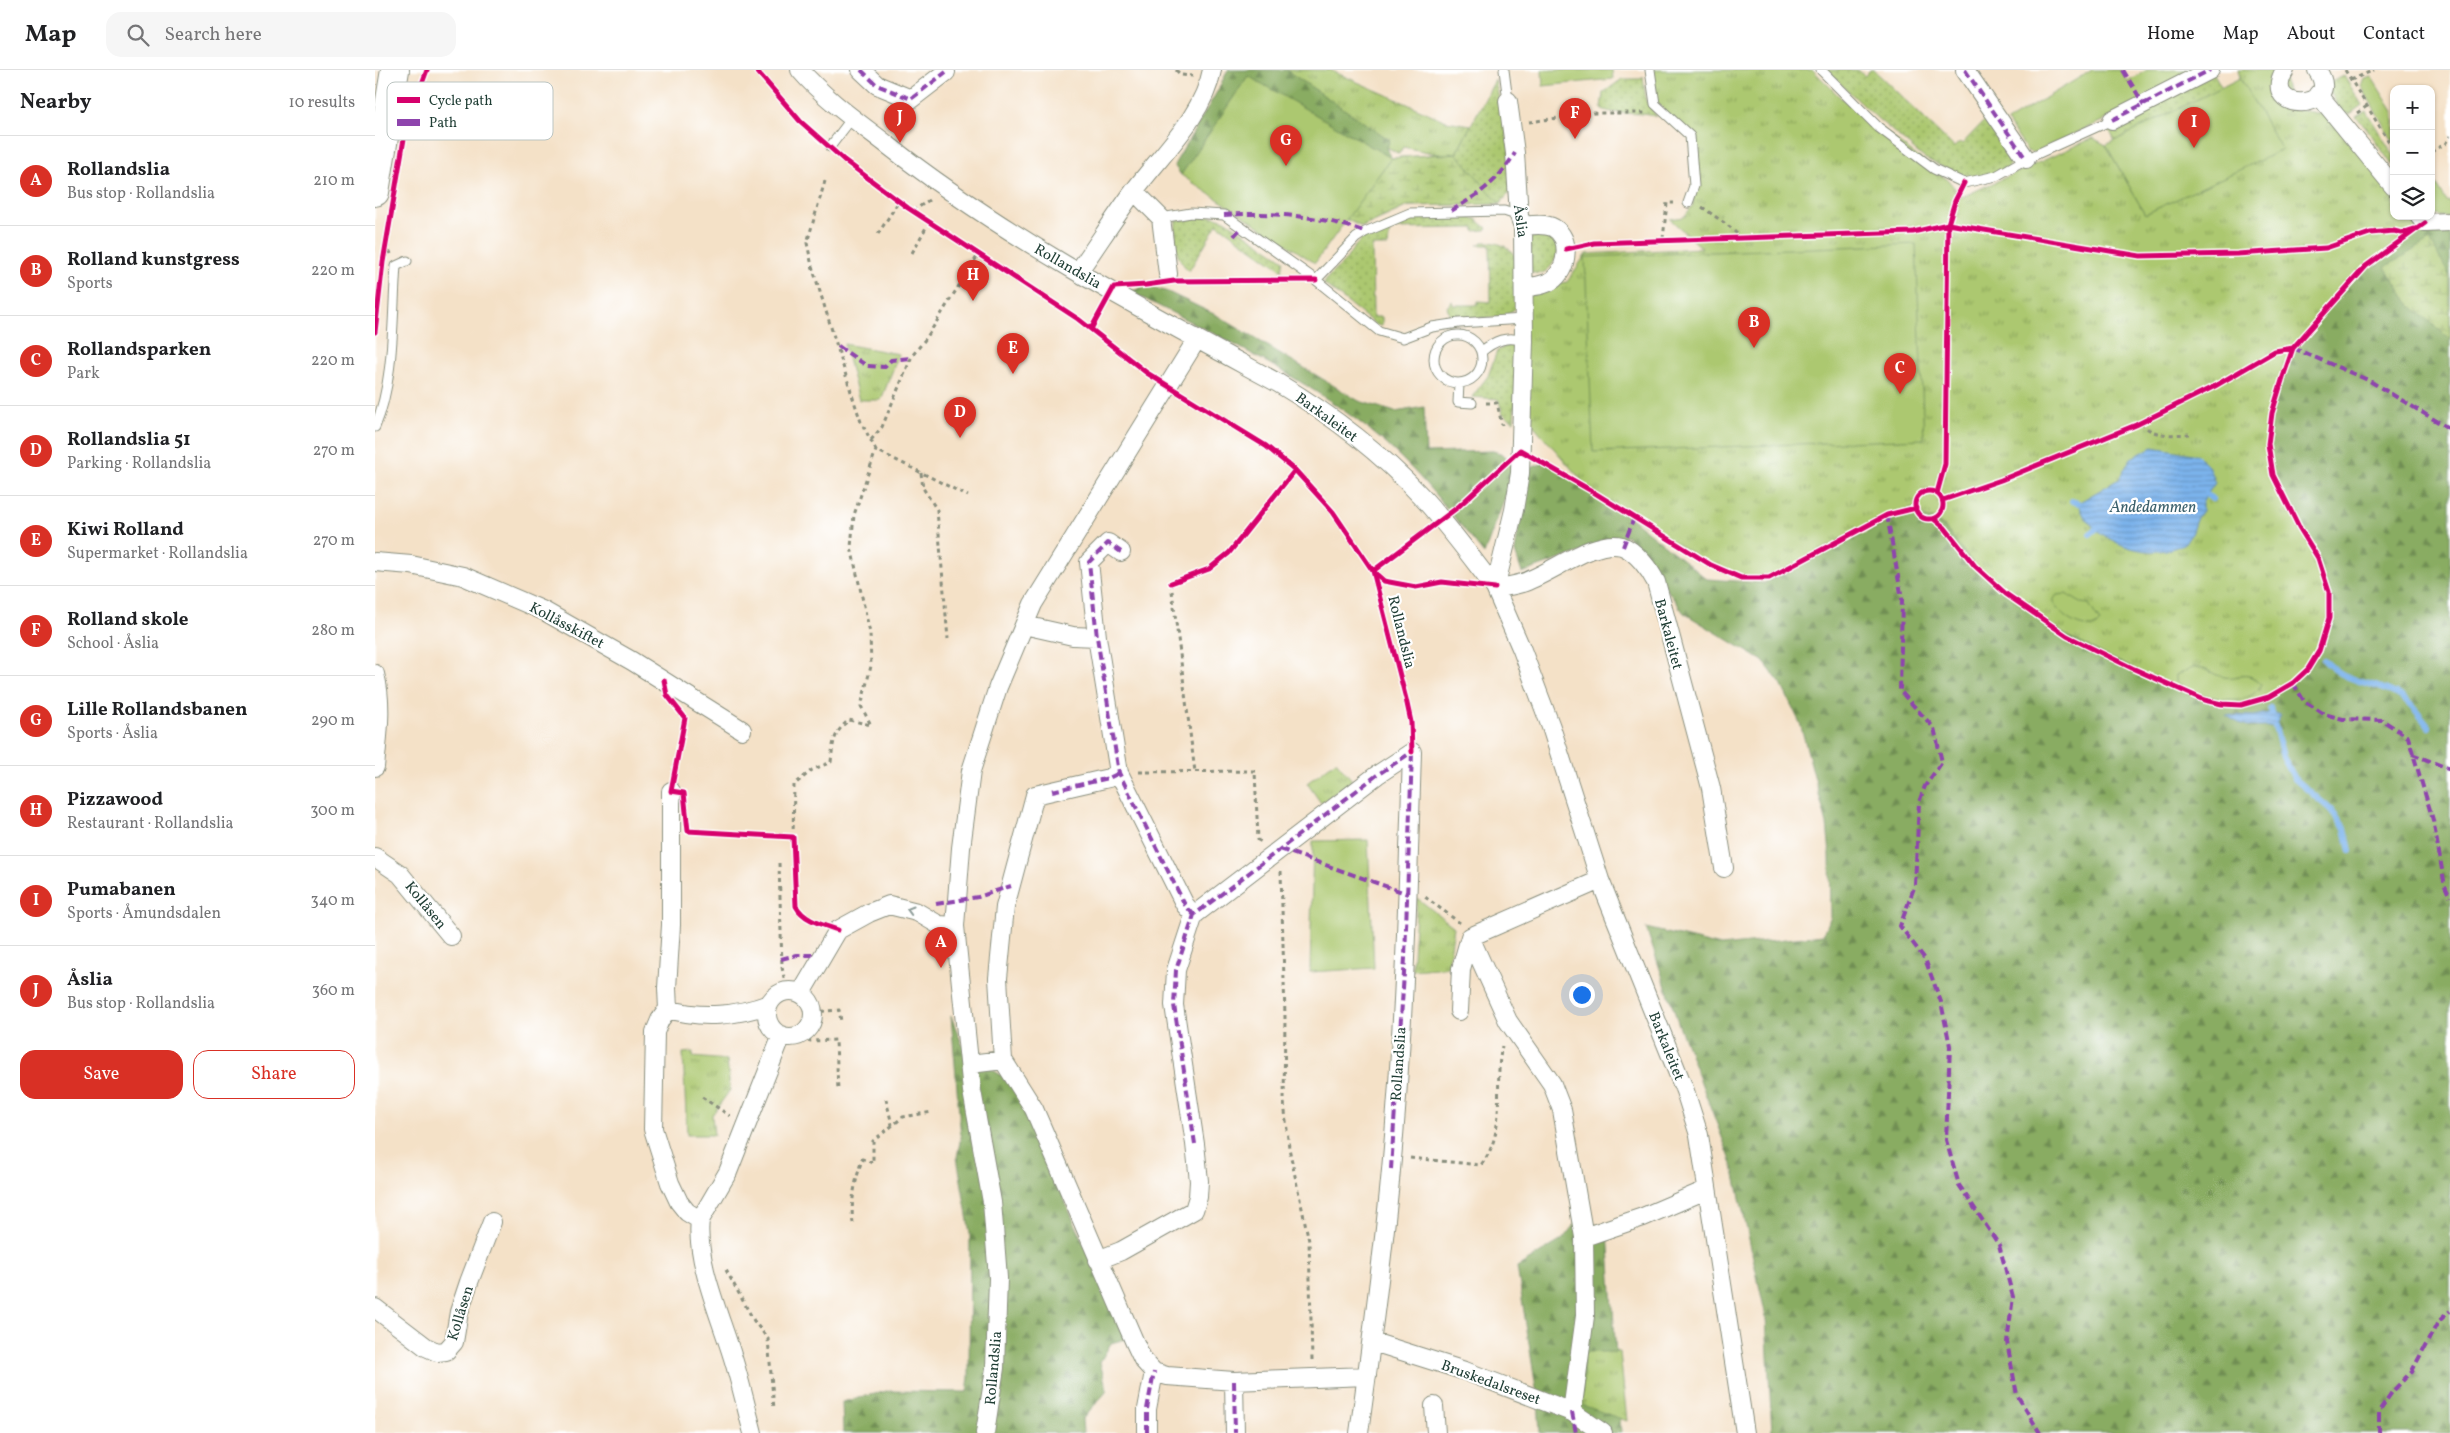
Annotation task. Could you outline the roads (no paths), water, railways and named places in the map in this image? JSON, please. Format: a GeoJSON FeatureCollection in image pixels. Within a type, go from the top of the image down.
{"type":"FeatureCollection","features":[{"type":"Feature","properties":{"kind":"main road"},"geometry":{"type":"LineString","coordinates":[[375,192],[387,116]]}},
{"type":"Feature","properties":{"kind":"street","name":"Rollandslia"},"geometry":{"type":"LineString","coordinates":[[800,70],[815,87],[852,118],[940,186],[1000,226],[1197,339],[1033,604],[998,687],[971,771],[961,848],[955,926],[972,1091],[992,1202],[998,1278],[995,1368],[985,1433]]}},
{"type":"Feature","properties":{"kind":"street"},"geometry":{"type":"LineString","coordinates":[[861,70],[877,85],[911,99],[946,72]]}},
{"type":"Feature","properties":{"kind":"street"},"geometry":{"type":"LineString","coordinates":[[1078,272],[1134,191],[1195,112],[1203,98],[1212,70]]}},
{"type":"Feature","properties":{"kind":"street"},"geometry":{"type":"LineString","coordinates":[[1965,70],[2027,159]]}},
{"type":"Feature","properties":{"kind":"street"},"geometry":{"type":"LineString","coordinates":[[2112,120],[2209,70]]}},
{"type":"Feature","properties":{"kind":"street"},"geometry":{"type":"LineString","coordinates":[[2285,70],[2280,82],[2284,95],[2289,100],[2301,104],[2314,100],[2318,94],[2322,83],[2317,70]]}},
{"type":"Feature","properties":{"kind":"street"},"geometry":{"type":"LineString","coordinates":[[2318,94],[2390,182]]}},
{"type":"Feature","properties":{"kind":"street","name":"Åslia"},"geometry":{"type":"LineString","coordinates":[[1495,588],[1514,510],[1520,473],[1524,341],[1525,288],[1521,221],[1508,101]]}},
{"type":"Feature","properties":{"kind":"street"},"geometry":{"type":"LineString","coordinates":[[1134,191],[1161,218],[1168,274]]}},
{"type":"Feature","properties":{"kind":"street"},"geometry":{"type":"LineString","coordinates":[[2422,220],[2425,223],[2450,222]]}},
{"type":"Feature","properties":{"kind":"street"},"geometry":{"type":"LineString","coordinates":[[1521,221],[1553,227],[1563,237],[1566,249],[1563,264],[1554,279],[1542,285],[1525,288]]}},
{"type":"Feature","properties":{"kind":"street","name":"Barkaleitet"},"geometry":{"type":"LineString","coordinates":[[1197,339],[1306,400],[1365,444],[1421,496],[1495,588],[1522,650],[1551,727],[1600,880],[1685,1091],[1699,1135],[1745,1433]]}},
{"type":"Feature","properties":{"kind":"street"},"geometry":{"type":"LineString","coordinates":[[1098,1260],[1121,1251],[1194,1210],[1198,1197],[1199,1181],[1173,1005],[1176,970],[1194,915],[1185,905],[1119,773],[1097,637],[1089,562],[1108,543],[1121,552]]}},
{"type":"Feature","properties":{"kind":"street","name":"Barkaleitet"},"geometry":{"type":"LineString","coordinates":[[1495,588],[1522,583],[1591,551],[1607,546],[1623,546],[1648,566],[1656,582],[1711,788],[1716,829],[1724,868]]}},
{"type":"Feature","properties":{"kind":"street","name":"Kollåsskiftet"},"geometry":{"type":"LineString","coordinates":[[375,562],[411,565],[463,576],[536,608],[569,624],[632,661],[742,730]]}},
{"type":"Feature","properties":{"kind":"street"},"geometry":{"type":"LineString","coordinates":[[1024,625],[1073,636],[1097,637]]}},
{"type":"Feature","properties":{"kind":"street"},"geometry":{"type":"LineString","coordinates":[[375,674],[380,718],[375,767]]}},
{"type":"Feature","properties":{"kind":"street","name":"Rollandslia"},"geometry":{"type":"LineString","coordinates":[[1194,915],[1377,775],[1412,752],[1405,958],[1392,1156],[1373,1342],[1359,1433]]}},
{"type":"Feature","properties":{"kind":"street"},"geometry":{"type":"LineString","coordinates":[[1119,773],[1109,778],[1035,794],[1005,908],[999,978],[1003,1060],[1034,1109],[1135,1343],[1143,1360],[1154,1372],[1167,1376],[1234,1381],[1367,1376]]}},
{"type":"Feature","properties":{"kind":"street"},"geometry":{"type":"LineString","coordinates":[[671,792],[671,925],[667,988],[668,1009],[659,1020],[655,1032],[653,1129],[670,1184],[679,1202],[687,1212],[700,1220]]}},
{"type":"Feature","properties":{"kind":"street","name":"Kollåsen"},"geometry":{"type":"LineString","coordinates":[[375,857],[400,874],[451,936]]}},
{"type":"Feature","properties":{"kind":"street"},"geometry":{"type":"LineString","coordinates":[[1470,937],[1600,880]]}},
{"type":"Feature","properties":{"kind":"street"},"geometry":{"type":"LineString","coordinates":[[794,992],[838,930],[869,913],[889,905],[917,912],[939,924],[955,926]]}},
{"type":"Feature","properties":{"kind":"street"},"geometry":{"type":"LineString","coordinates":[[1459,1011],[1461,969],[1470,937]]}},
{"type":"Feature","properties":{"kind":"street"},"geometry":{"type":"LineString","coordinates":[[1470,937],[1508,1021],[1552,1084],[1562,1110],[1569,1142],[1584,1237],[1585,1316],[1572,1412]]}},
{"type":"Feature","properties":{"kind":"street"},"geometry":{"type":"LineString","coordinates":[[753,1433],[732,1356],[711,1290],[702,1251],[700,1220],[719,1190],[790,1035],[809,1026],[813,1012],[811,1004],[794,992],[779,993],[769,1004],[767,1012],[771,1026],[790,1035]]}},
{"type":"Feature","properties":{"kind":"street"},"geometry":{"type":"LineString","coordinates":[[668,1009],[687,1014],[737,1014],[769,1004]]}},
{"type":"Feature","properties":{"kind":"street"},"geometry":{"type":"LineString","coordinates":[[970,1064],[1003,1060]]}},
{"type":"Feature","properties":{"kind":"street"},"geometry":{"type":"LineString","coordinates":[[1584,1237],[1643,1217],[1706,1190]]}},
{"type":"Feature","properties":{"kind":"street","name":"Kollåsen"},"geometry":{"type":"LineString","coordinates":[[375,1308],[426,1347],[437,1352],[446,1351],[454,1342],[459,1312],[492,1222]]}},
{"type":"Feature","properties":{"kind":"street","name":"Bruskedalsreset"},"geometry":{"type":"LineString","coordinates":[[1373,1342],[1465,1371],[1572,1412],[1603,1433]]}},
{"type":"Feature","properties":{"kind":"street"},"geometry":{"type":"LineString","coordinates":[[1147,1433],[1147,1409],[1154,1372]]}},
{"type":"Feature","properties":{"kind":"street"},"geometry":{"type":"LineString","coordinates":[[1234,1381],[1235,1433]]}},
{"type":"Feature","properties":{"kind":"street"},"geometry":{"type":"LineString","coordinates":[[1434,1406],[1436,1433]]}},
{"type":"Feature","properties":{"kind":"lane"},"geometry":{"type":"LineString","coordinates":[[1504,70],[1508,101]]}},
{"type":"Feature","properties":{"kind":"lane"},"geometry":{"type":"LineString","coordinates":[[1650,70],[1655,104],[1690,136],[1694,186],[1689,200]]}},
{"type":"Feature","properties":{"kind":"lane"},"geometry":{"type":"LineString","coordinates":[[1821,70],[1878,127],[1934,169],[1964,183],[1996,176],[2027,159],[2112,120]]}},
{"type":"Feature","properties":{"kind":"lane"},"geometry":{"type":"LineString","coordinates":[[830,147],[852,118]]}},
{"type":"Feature","properties":{"kind":"lane"},"geometry":{"type":"LineString","coordinates":[[1161,218],[1191,212],[1224,215],[1315,280],[1379,331],[1403,338],[1447,325],[1524,319]]}},
{"type":"Feature","properties":{"kind":"lane"},"geometry":{"type":"LineString","coordinates":[[1315,280],[1356,238],[1365,232],[1409,213],[1504,212],[1521,221]]}},
{"type":"Feature","properties":{"kind":"lane"},"geometry":{"type":"LineString","coordinates":[[375,427],[383,409],[388,372],[396,266],[407,261]]}},
{"type":"Feature","properties":{"kind":"lane"},"geometry":{"type":"LineString","coordinates":[[1447,325],[1452,336]]}},
{"type":"Feature","properties":{"kind":"lane"},"geometry":{"type":"LineString","coordinates":[[1459,335],[1473,340],[1481,352],[1483,359],[1478,374],[1473,379],[1459,384],[1444,379],[1435,367],[1434,359],[1439,344],[1452,336],[1459,335]]}},
{"type":"Feature","properties":{"kind":"lane"},"geometry":{"type":"LineString","coordinates":[[1481,352],[1493,342],[1514,337],[1524,341]]}},
{"type":"Feature","properties":{"kind":"lane"},"geometry":{"type":"LineString","coordinates":[[1459,384],[1458,402],[1472,402]]}},
{"type":"Feature","properties":{"kind":"water","name":"Andedammen"},"geometry":{"type":"Polygon","coordinates":[[[2153,447],[2198,455],[2208,465],[2215,483],[2202,502],[2202,511],[2196,519],[2187,541],[2171,549],[2145,551],[2119,544],[2107,537],[2087,520],[2078,503],[2119,479],[2131,458],[2153,447]]]}},
{"type":"Feature","properties":{"kind":"water"},"geometry":{"type":"Polygon","coordinates":[[[2272,712],[2281,715],[2275,726],[2244,725],[2226,715],[2254,716],[2272,712]]]}},
{"type":"Feature","properties":{"kind":"waterway"},"geometry":{"type":"LineString","coordinates":[[2206,494],[2212,499]]}},
{"type":"Feature","properties":{"kind":"waterway"},"geometry":{"type":"LineString","coordinates":[[2072,501],[2078,503]]}},
{"type":"Feature","properties":{"kind":"waterway"},"geometry":{"type":"LineString","coordinates":[[2090,534],[2097,528]]}},
{"type":"Feature","properties":{"kind":"waterway"},"geometry":{"type":"LineString","coordinates":[[2324,660],[2343,675],[2383,688],[2403,698],[2414,708],[2429,727]]}},
{"type":"Feature","properties":{"kind":"waterway"},"geometry":{"type":"LineString","coordinates":[[2270,708],[2272,712]]}},
{"type":"Feature","properties":{"kind":"waterway"},"geometry":{"type":"LineString","coordinates":[[2275,726],[2283,757],[2295,779],[2330,809],[2345,828],[2350,851]]}},
{"type":"Feature","properties":{"kind":"place","name":"Rolland skole"},"geometry":{"type":"Point","coordinates":[1575,139]}},
{"type":"Feature","properties":{"kind":"place","name":"Åslia"},"geometry":{"type":"Point","coordinates":[900,143]}},
{"type":"Feature","properties":{"kind":"place","name":"Pumabanen"},"geometry":{"type":"Point","coordinates":[2194,148]}},
{"type":"Feature","properties":{"kind":"place","name":"Lille Rollandsbanen"},"geometry":{"type":"Point","coordinates":[1286,166]}},
{"type":"Feature","properties":{"kind":"place","name":"Pizzawood"},"geometry":{"type":"Point","coordinates":[973,301]}},
{"type":"Feature","properties":{"kind":"place","name":"Rolland kunstgress"},"geometry":{"type":"Point","coordinates":[1754,348]}},
{"type":"Feature","properties":{"kind":"place","name":"Kiwi Rolland"},"geometry":{"type":"Point","coordinates":[1013,374]}},
{"type":"Feature","properties":{"kind":"place","name":"Rollandsparken"},"geometry":{"type":"Point","coordinates":[1900,394]}},
{"type":"Feature","properties":{"kind":"place","name":"Rollandslia 51"},"geometry":{"type":"Point","coordinates":[960,438]}},
{"type":"Feature","properties":{"kind":"place","name":"Rollandslia"},"geometry":{"type":"Point","coordinates":[941,968]}}]}
